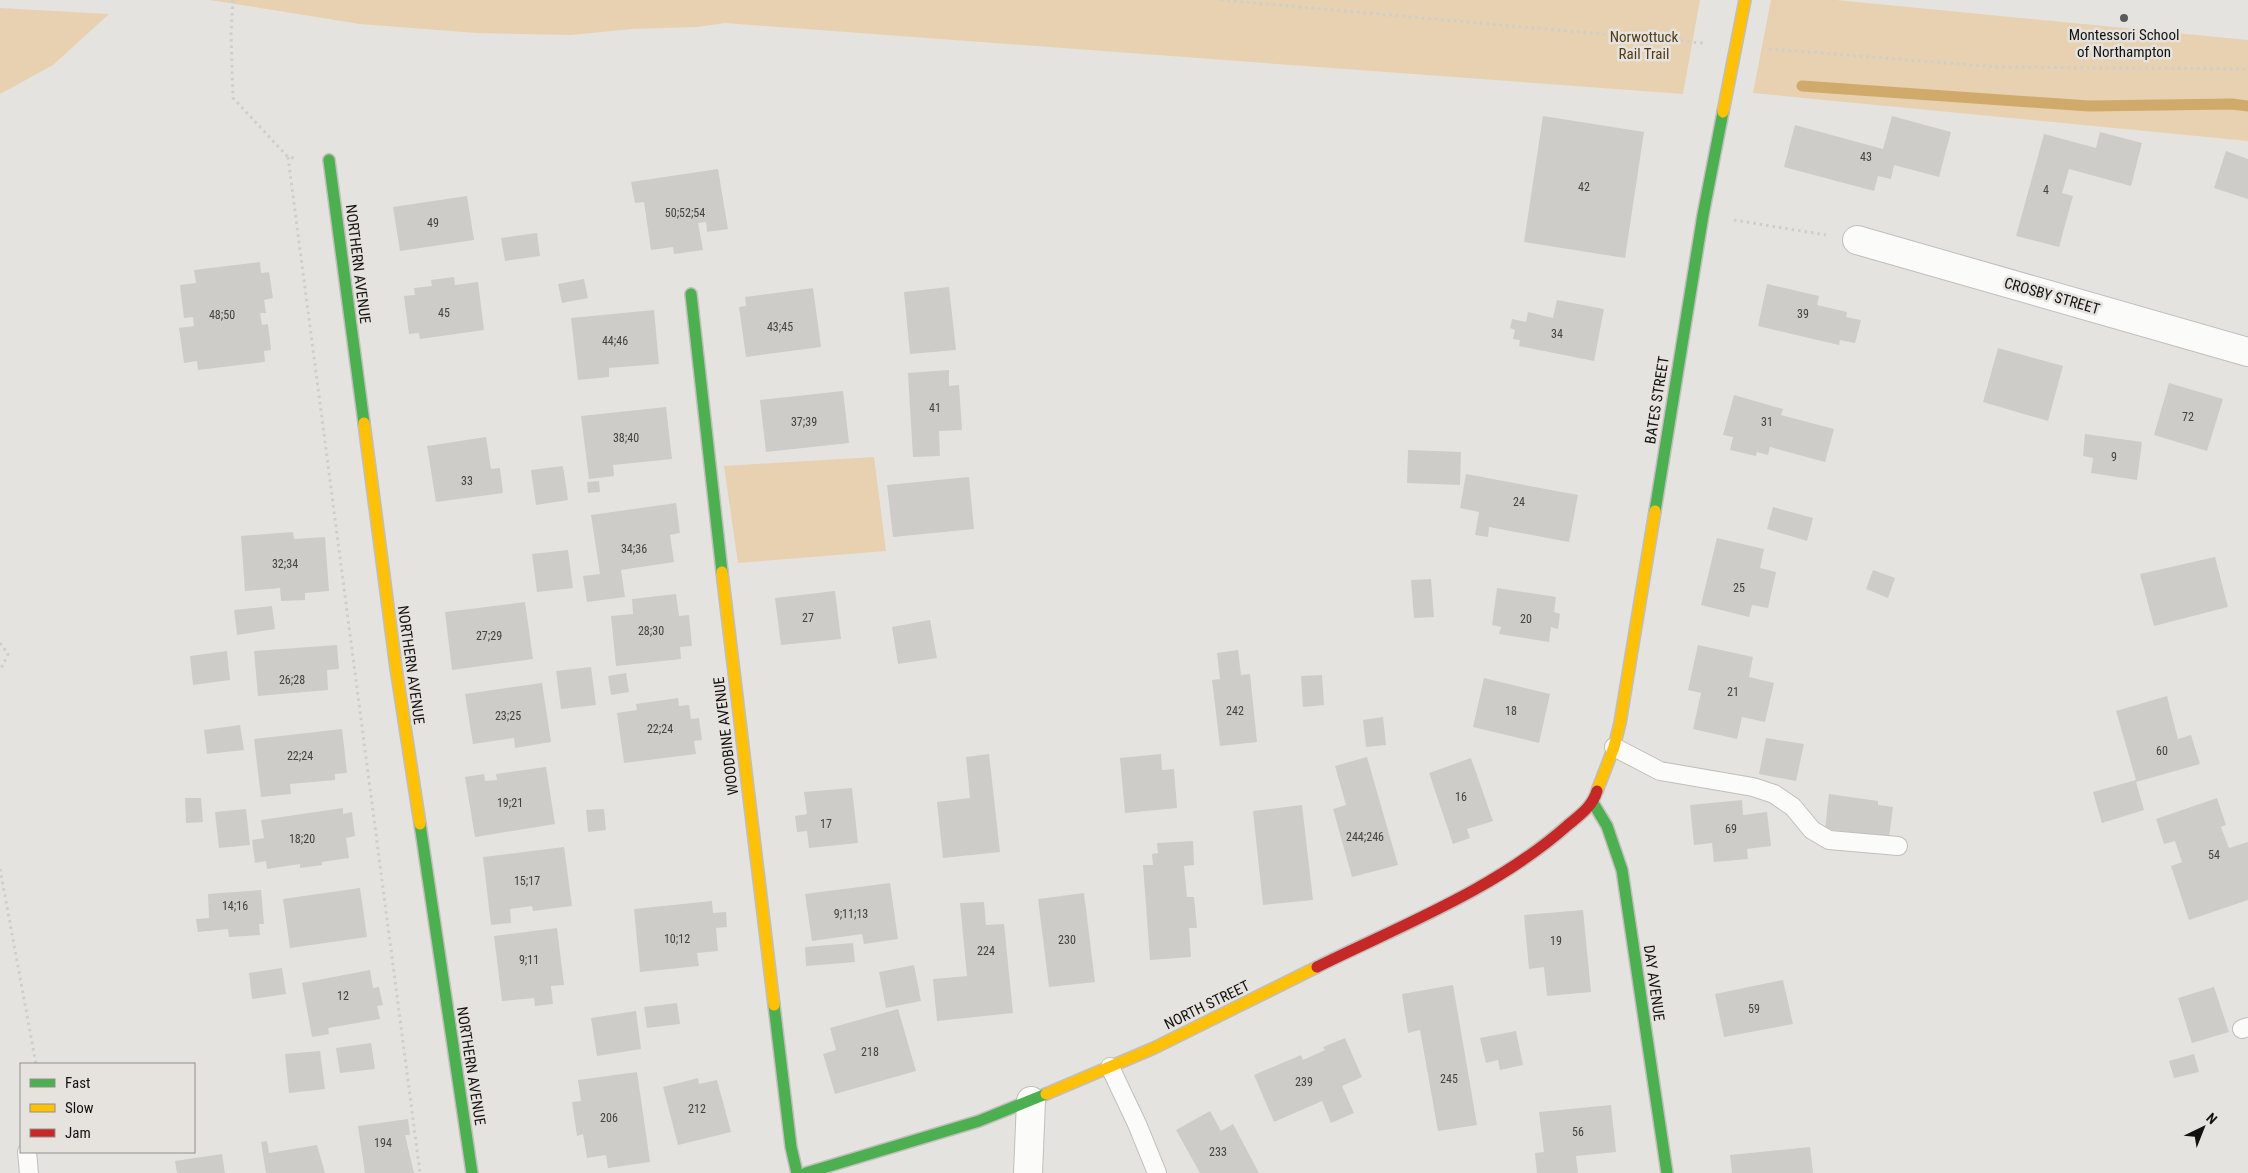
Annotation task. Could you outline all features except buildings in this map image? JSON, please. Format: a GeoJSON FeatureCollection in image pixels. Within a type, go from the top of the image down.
{"type":"FeatureCollection","features":[{"type":"Feature","properties":{"kind":"street","name":"BATES STREET"},"geometry":{"type":"LineString","coordinates":[[1593,803],[1614,747],[1620,723],[1703,214],[1745,0]]}},
{"type":"Feature","properties":{"kind":"street","name":"NORTHERN AVENUE"},"geometry":{"type":"LineString","coordinates":[[330,160],[396,668],[472,1173]]}},
{"type":"Feature","properties":{"kind":"street","name":"CROSBY STREET"},"geometry":{"type":"LineString","coordinates":[[1857,240],[2248,352]]}},
{"type":"Feature","properties":{"kind":"street","name":"WOODBINE AVENUE"},"geometry":{"type":"LineString","coordinates":[[691,294],[734,682],[791,1147],[797,1173]]}},
{"type":"Feature","properties":{"kind":"street","name":"NORTH STREET"},"geometry":{"type":"LineString","coordinates":[[806,1173],[979,1121],[1031,1101],[1154,1048],[1486,883],[1542,848],[1593,803]]}},
{"type":"Feature","properties":{"kind":"street","name":"DAY AVENUE"},"geometry":{"type":"LineString","coordinates":[[1593,803],[1607,826],[1622,870],[1667,1173]]}},
{"type":"Feature","properties":{"kind":"street"},"geometry":{"type":"LineString","coordinates":[[1028,1173],[1031,1101]]}},
{"type":"Feature","properties":{"kind":"lane"},"geometry":{"type":"LineString","coordinates":[[1614,747],[1660,771],[1752,787],[1774,794],[1793,807],[1812,830],[1829,840],[1898,846]]}},
{"type":"Feature","properties":{"kind":"lane"},"geometry":{"type":"LineString","coordinates":[[1110,1067],[1138,1124],[1157,1173]]}},
{"type":"Feature","properties":{"kind":"lane"},"geometry":{"type":"LineString","coordinates":[[27,1153],[29,1173]]}},
{"type":"Feature","properties":{"kind":"path"},"geometry":{"type":"LineString","coordinates":[[233,0],[231,34],[233,98],[288,157],[420,1173]]}},
{"type":"Feature","properties":{"kind":"path"},"geometry":{"type":"LineString","coordinates":[[1221,0],[1698,42]]}},
{"type":"Feature","properties":{"kind":"path"},"geometry":{"type":"LineString","coordinates":[[1763,48],[1998,67],[2248,69]]}},
{"type":"Feature","properties":{"kind":"path"},"geometry":{"type":"LineString","coordinates":[[288,157],[330,160]]}},
{"type":"Feature","properties":{"kind":"path"},"geometry":{"type":"LineString","coordinates":[[1703,214],[1857,240]]}},
{"type":"Feature","properties":{"kind":"path"},"geometry":{"type":"LineString","coordinates":[[0,643],[8,654],[0,671]]}},
{"type":"Feature","properties":{"kind":"path"},"geometry":{"type":"LineString","coordinates":[[0,869],[36,1063]]}},
{"type":"Feature","properties":{"kind":"green space","name":"Norwottuck Rail Trail"},"geometry":{"type":"Polygon","coordinates":[[[210,0],[1700,0],[1683,94],[725,23],[697,27],[632,29],[571,35],[477,33],[360,24],[210,0]]]}},
{"type":"Feature","properties":{"kind":"green space"},"geometry":{"type":"Polygon","coordinates":[[[1771,0],[1836,0],[2248,40],[2248,141],[1753,93],[1771,0]]]}},
{"type":"Feature","properties":{"kind":"green space"},"geometry":{"type":"Polygon","coordinates":[[[0,8],[109,14],[53,65],[0,94],[0,8]]]}},
{"type":"Feature","properties":{"kind":"green space"},"geometry":{"type":"Polygon","coordinates":[[[874,457],[886,551],[738,563],[724,466],[874,457]]]}},
{"type":"Feature","properties":{"kind":"waterway"},"geometry":{"type":"LineString","coordinates":[[1802,86],[2089,106],[2232,104],[2248,106]]}},
{"type":"Feature","properties":{"kind":"traffic: fast"},"geometry":{"type":"LineString","coordinates":[[1655,511],[1703,215],[1723,112]]}},
{"type":"Feature","properties":{"kind":"traffic: fast"},"geometry":{"type":"LineString","coordinates":[[329,160],[364,423]]}},
{"type":"Feature","properties":{"kind":"traffic: fast"},"geometry":{"type":"LineString","coordinates":[[691,294],[722,572]]}},
{"type":"Feature","properties":{"kind":"traffic: fast"},"geometry":{"type":"LineString","coordinates":[[1593,803],[1607,826],[1622,870],[1667,1173]]}},
{"type":"Feature","properties":{"kind":"traffic: fast"},"geometry":{"type":"LineString","coordinates":[[420,824],[472,1173]]}},
{"type":"Feature","properties":{"kind":"traffic: fast"},"geometry":{"type":"LineString","coordinates":[[774,1005],[791,1147],[797,1173]]}},
{"type":"Feature","properties":{"kind":"traffic: fast"},"geometry":{"type":"LineString","coordinates":[[806,1173],[979,1121],[1046,1094]]}},
{"type":"Feature","properties":{"kind":"traffic: slow"},"geometry":{"type":"LineString","coordinates":[[1723,112],[1745,0]]}},
{"type":"Feature","properties":{"kind":"traffic: slow"},"geometry":{"type":"LineString","coordinates":[[364,423],[396,668],[420,824]]}},
{"type":"Feature","properties":{"kind":"traffic: slow"},"geometry":{"type":"LineString","coordinates":[[1597,791],[1614,747],[1620,723],[1655,511]]}},
{"type":"Feature","properties":{"kind":"traffic: slow"},"geometry":{"type":"LineString","coordinates":[[722,572],[774,1005]]}},
{"type":"Feature","properties":{"kind":"traffic: slow"},"geometry":{"type":"LineString","coordinates":[[1046,1094],[1154,1048],[1317,967]]}},
{"type":"Feature","properties":{"kind":"traffic: jam"},"geometry":{"type":"LineString","coordinates":[[1317,967],[1447,904],[1510,868],[1540,848],[1581,814],[1592,802],[1597,791]]}},
{"type":"Feature","properties":{"kind":"place","name":"Montessori School of Northampton"},"geometry":{"type":"Point","coordinates":[2124,18]}}]}
